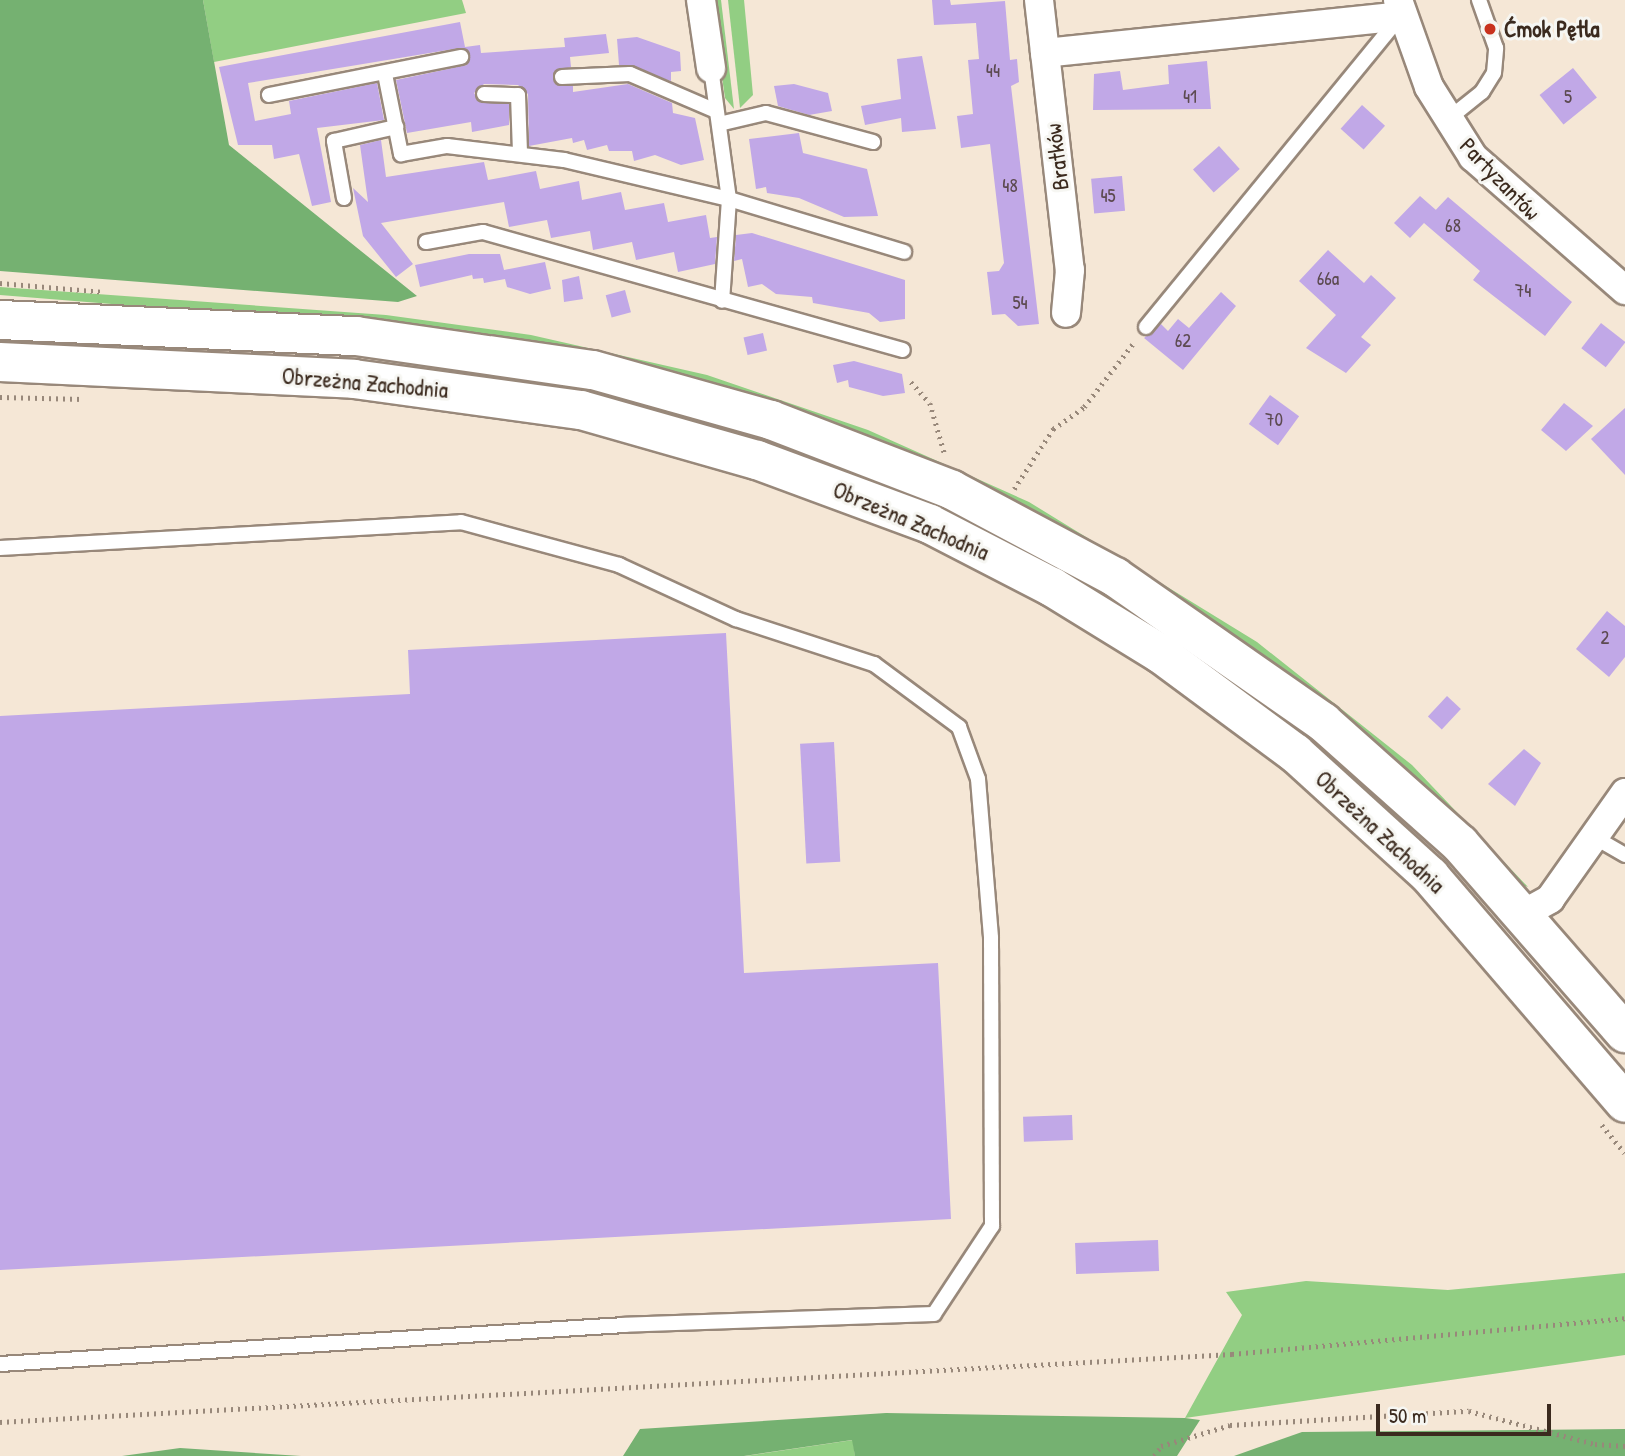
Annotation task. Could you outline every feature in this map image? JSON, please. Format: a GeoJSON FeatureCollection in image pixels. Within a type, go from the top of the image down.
{"type":"FeatureCollection","features":[{"type":"Feature","properties":{"kind":"street"},"geometry":{"type":"LineString","coordinates":[[701,0],[711,68]]}},
{"type":"Feature","properties":{"kind":"street","name":"Bratków"},"geometry":{"type":"LineString","coordinates":[[1040,0],[1070,270],[1066,313]]}},
{"type":"Feature","properties":{"kind":"street"},"geometry":{"type":"LineString","coordinates":[[1045,53],[1400,8]]}},
{"type":"Feature","properties":{"kind":"street","name":"Partyzantów"},"geometry":{"type":"LineString","coordinates":[[1400,8],[1447,120],[1511,196],[1625,290]]}},
{"type":"Feature","properties":{"kind":"street","name":"Obrzeżna Zachodnia"},"geometry":{"type":"LineString","coordinates":[[0,320],[440,346],[680,391],[861,452],[1037,531],[1252,666],[1398,785],[1525,914],[1625,1033]]}},
{"type":"Feature","properties":{"kind":"street","name":"Obrzeżna Zachodnia"},"geometry":{"type":"LineString","coordinates":[[0,362],[354,379],[582,410],[757,460],[930,524],[1052,587],[1161,654],[1295,753],[1430,876],[1610,1110]]}},
{"type":"Feature","properties":{"kind":"street"},"geometry":{"type":"LineString","coordinates":[[1525,914],[1550,899],[1625,793]]}},
{"type":"Feature","properties":{"kind":"lane"},"geometry":{"type":"LineString","coordinates":[[1447,120],[1482,92],[1494,73],[1496,48],[1479,0]]}},
{"type":"Feature","properties":{"kind":"lane"},"geometry":{"type":"LineString","coordinates":[[1146,327],[1400,8]]}},
{"type":"Feature","properties":{"kind":"lane"},"geometry":{"type":"LineString","coordinates":[[269,96],[461,57]]}},
{"type":"Feature","properties":{"kind":"lane"},"geometry":{"type":"LineString","coordinates":[[711,68],[729,199],[722,301]]}},
{"type":"Feature","properties":{"kind":"lane"},"geometry":{"type":"LineString","coordinates":[[385,74],[401,154],[447,146],[520,153],[729,199],[904,252]]}},
{"type":"Feature","properties":{"kind":"lane"},"geometry":{"type":"LineString","coordinates":[[562,77],[630,74],[718,118],[766,113],[873,142]]}},
{"type":"Feature","properties":{"kind":"lane"},"geometry":{"type":"LineString","coordinates":[[484,94],[518,95],[520,153]]}},
{"type":"Feature","properties":{"kind":"lane"},"geometry":{"type":"LineString","coordinates":[[344,198],[334,141],[396,127]]}},
{"type":"Feature","properties":{"kind":"lane"},"geometry":{"type":"LineString","coordinates":[[426,242],[483,232],[903,351]]}},
{"type":"Feature","properties":{"kind":"lane"},"geometry":{"type":"LineString","coordinates":[[0,548],[461,522],[619,565],[736,620],[874,664],[959,727],[978,779],[991,938],[992,1185],[992,1226],[934,1314],[625,1325],[0,1364]]}},
{"type":"Feature","properties":{"kind":"lane"},"geometry":{"type":"LineString","coordinates":[[1594,837],[1625,855]]}},
{"type":"Feature","properties":{"kind":"path"},"geometry":{"type":"LineString","coordinates":[[1013,490],[1053,429],[1084,407],[1146,327]]}},
{"type":"Feature","properties":{"kind":"path"},"geometry":{"type":"LineString","coordinates":[[911,383],[930,403],[948,458]]}},
{"type":"Feature","properties":{"kind":"path"},"geometry":{"type":"LineString","coordinates":[[0,397],[93,400]]}},
{"type":"Feature","properties":{"kind":"path"},"geometry":{"type":"LineString","coordinates":[[1610,1110],[1625,1153]]}},
{"type":"Feature","properties":{"kind":"path"},"geometry":{"type":"LineString","coordinates":[[0,1422],[1231,1354],[1625,1318]]}},
{"type":"Feature","properties":{"kind":"path"},"geometry":{"type":"LineString","coordinates":[[1154,1456],[1161,1446],[1230,1425],[1469,1411],[1595,1444],[1625,1446]]}},
{"type":"Feature","properties":{"kind":"green space"},"geometry":{"type":"Polygon","coordinates":[[[0,0],[203,0],[229,145],[417,296],[398,302],[0,271],[0,0]]]}},
{"type":"Feature","properties":{"kind":"green space"},"geometry":{"type":"Polygon","coordinates":[[[203,0],[462,0],[466,13],[214,62],[203,0]]]}},
{"type":"Feature","properties":{"kind":"green space"},"geometry":{"type":"Polygon","coordinates":[[[711,0],[721,0],[734,109],[725,98],[711,0]]]}},
{"type":"Feature","properties":{"kind":"green space"},"geometry":{"type":"Polygon","coordinates":[[[728,0],[744,0],[753,95],[740,108],[728,0]]]}},
{"type":"Feature","properties":{"kind":"green space"},"geometry":{"type":"Polygon","coordinates":[[[0,287],[386,315],[531,335],[707,375],[868,430],[1029,502],[1257,642],[1412,765],[1528,887],[1515,882],[1292,678],[1170,593],[864,437],[211,312],[0,295],[0,287]]]}},
{"type":"Feature","properties":{"kind":"green space"},"geometry":{"type":"Polygon","coordinates":[[[1625,1273],[1625,1355],[1185,1418],[1242,1315],[1226,1292],[1306,1281],[1448,1290],[1625,1273]]]}},
{"type":"Feature","properties":{"kind":"green space"},"geometry":{"type":"Polygon","coordinates":[[[886,1413],[1200,1420],[1177,1456],[855,1456],[852,1440],[744,1456],[623,1456],[640,1429],[886,1413]]]}},
{"type":"Feature","properties":{"kind":"green space"},"geometry":{"type":"Polygon","coordinates":[[[1625,1429],[1625,1456],[1234,1456],[1302,1432],[1625,1429]]]}},
{"type":"Feature","properties":{"kind":"green space"},"geometry":{"type":"Polygon","coordinates":[[[853,1440],[855,1456],[745,1456],[853,1440]]]}},
{"type":"Feature","properties":{"kind":"green space"},"geometry":{"type":"Polygon","coordinates":[[[180,1448],[301,1456],[122,1456],[180,1448]]]}},
{"type":"Feature","properties":{"kind":"building"},"geometry":{"type":"Polygon","coordinates":[[[932,0],[950,0],[951,5],[1005,1],[1010,60],[1017,59],[1019,82],[1011,86],[1039,324],[1018,326],[1005,314],[992,315],[987,272],[999,271],[1004,263],[990,144],[961,148],[957,116],[973,114],[968,60],[979,59],[976,23],[934,25],[932,0]]]}},
{"type":"Feature","properties":{"kind":"building"},"geometry":{"type":"Polygon","coordinates":[[[460,22],[465,47],[480,45],[481,53],[565,47],[564,38],[606,34],[609,53],[570,57],[571,67],[554,72],[554,83],[573,86],[573,92],[628,84],[672,103],[673,113],[695,118],[704,160],[681,165],[655,155],[634,161],[632,151],[609,151],[607,145],[587,150],[584,140],[573,143],[572,138],[529,146],[528,94],[518,85],[484,84],[474,93],[480,102],[509,104],[509,125],[472,132],[471,122],[407,133],[396,80],[467,65],[470,54],[460,48],[248,83],[255,121],[291,114],[289,101],[377,83],[384,120],[317,128],[331,202],[312,206],[299,154],[274,159],[272,145],[238,145],[219,67],[460,22]]]}},
{"type":"Feature","properties":{"kind":"building"},"geometry":{"type":"Polygon","coordinates":[[[637,37],[680,52],[681,71],[671,72],[671,81],[619,65],[617,39],[637,37]]]}},
{"type":"Feature","properties":{"kind":"building"},"geometry":{"type":"Polygon","coordinates":[[[922,56],[936,129],[902,132],[901,118],[865,125],[861,106],[901,99],[897,59],[922,56]]]}},
{"type":"Feature","properties":{"kind":"building"},"geometry":{"type":"Polygon","coordinates":[[[1207,61],[1211,109],[1093,110],[1094,74],[1120,71],[1123,90],[1169,84],[1168,65],[1207,61]]]}},
{"type":"Feature","properties":{"kind":"building"},"geometry":{"type":"Polygon","coordinates":[[[1573,68],[1597,98],[1563,125],[1540,95],[1573,68]]]}},
{"type":"Feature","properties":{"kind":"building"},"geometry":{"type":"Polygon","coordinates":[[[794,84],[828,93],[832,111],[809,115],[778,106],[774,86],[794,84]]]}},
{"type":"Feature","properties":{"kind":"building"},"geometry":{"type":"Polygon","coordinates":[[[1362,105],[1385,126],[1364,150],[1341,129],[1362,105]]]}},
{"type":"Feature","properties":{"kind":"building"},"geometry":{"type":"Polygon","coordinates":[[[799,133],[803,153],[867,169],[878,216],[844,217],[799,198],[767,193],[766,187],[756,189],[749,139],[799,133]]]}},
{"type":"Feature","properties":{"kind":"building"},"geometry":{"type":"Polygon","coordinates":[[[381,140],[386,177],[484,162],[488,180],[536,171],[540,189],[579,181],[582,200],[621,192],[625,210],[664,203],[668,222],[706,215],[710,238],[717,237],[715,264],[678,272],[674,252],[636,260],[632,242],[593,250],[590,231],[551,238],[547,220],[509,227],[504,202],[381,223],[413,264],[396,277],[363,236],[353,188],[368,202],[360,145],[381,140]]]}},
{"type":"Feature","properties":{"kind":"building"},"geometry":{"type":"Polygon","coordinates":[[[1219,146],[1240,169],[1214,192],[1193,169],[1219,146]]]}},
{"type":"Feature","properties":{"kind":"building"},"geometry":{"type":"Polygon","coordinates":[[[1122,176],[1125,211],[1094,214],[1091,179],[1122,176]]]}},
{"type":"Feature","properties":{"kind":"building"},"geometry":{"type":"Polygon","coordinates":[[[1420,196],[1436,210],[1448,197],[1572,302],[1545,336],[1473,280],[1480,271],[1424,223],[1410,238],[1394,223],[1420,196]]]}},
{"type":"Feature","properties":{"kind":"building"},"geometry":{"type":"Polygon","coordinates":[[[752,233],[905,280],[905,319],[880,322],[869,313],[813,303],[812,297],[776,294],[762,284],[748,287],[742,259],[734,261],[736,235],[752,233]]]}},
{"type":"Feature","properties":{"kind":"building"},"geometry":{"type":"Polygon","coordinates":[[[1328,250],[1364,283],[1371,275],[1396,298],[1361,337],[1371,345],[1346,373],[1306,348],[1336,315],[1299,281],[1328,250]]]}},
{"type":"Feature","properties":{"kind":"building"},"geometry":{"type":"Polygon","coordinates":[[[469,254],[500,254],[504,270],[545,262],[551,289],[530,294],[507,287],[505,279],[484,283],[483,278],[473,279],[471,270],[472,275],[420,287],[415,265],[469,254]]]}},
{"type":"Feature","properties":{"kind":"building"},"geometry":{"type":"Polygon","coordinates":[[[579,276],[583,299],[564,302],[562,280],[579,276]]]}},
{"type":"Feature","properties":{"kind":"building"},"geometry":{"type":"Polygon","coordinates":[[[625,290],[631,312],[612,317],[606,295],[625,290]]]}},
{"type":"Feature","properties":{"kind":"building"},"geometry":{"type":"Polygon","coordinates":[[[1221,292],[1236,306],[1183,370],[1144,338],[1161,324],[1168,331],[1178,319],[1189,328],[1221,292]]]}},
{"type":"Feature","properties":{"kind":"building"},"geometry":{"type":"Polygon","coordinates":[[[1601,323],[1625,342],[1606,367],[1581,348],[1601,323]]]}},
{"type":"Feature","properties":{"kind":"building"},"geometry":{"type":"Polygon","coordinates":[[[763,333],[767,351],[748,355],[744,337],[763,333]]]}},
{"type":"Feature","properties":{"kind":"building"},"geometry":{"type":"Polygon","coordinates":[[[854,361],[902,374],[905,393],[883,396],[849,387],[848,380],[837,383],[833,365],[854,361]]]}},
{"type":"Feature","properties":{"kind":"building"},"geometry":{"type":"Polygon","coordinates":[[[1270,395],[1299,416],[1278,445],[1249,424],[1270,395]]]}},
{"type":"Feature","properties":{"kind":"building"},"geometry":{"type":"Polygon","coordinates":[[[1564,403],[1593,426],[1566,451],[1541,430],[1564,403]]]}},
{"type":"Feature","properties":{"kind":"building"},"geometry":{"type":"Polygon","coordinates":[[[1625,408],[1625,475],[1591,439],[1625,408]]]}},
{"type":"Feature","properties":{"kind":"building"},"geometry":{"type":"Polygon","coordinates":[[[1607,611],[1625,626],[1625,657],[1609,677],[1576,649],[1607,611]]]}},
{"type":"Feature","properties":{"kind":"building"},"geometry":{"type":"Polygon","coordinates":[[[726,633],[744,973],[938,963],[951,1219],[0,1270],[0,716],[410,694],[408,650],[726,633]]]}},
{"type":"Feature","properties":{"kind":"building"},"geometry":{"type":"Polygon","coordinates":[[[1447,696],[1461,709],[1442,729],[1428,716],[1447,696]]]}},
{"type":"Feature","properties":{"kind":"building"},"geometry":{"type":"Polygon","coordinates":[[[834,742],[840,862],[806,864],[800,744],[834,742]]]}},
{"type":"Feature","properties":{"kind":"building"},"geometry":{"type":"Polygon","coordinates":[[[1524,749],[1541,763],[1515,806],[1488,784],[1524,749]]]}},
{"type":"Feature","properties":{"kind":"building"},"geometry":{"type":"Polygon","coordinates":[[[1072,1115],[1073,1140],[1024,1142],[1023,1117],[1072,1115]]]}},
{"type":"Feature","properties":{"kind":"building"},"geometry":{"type":"Polygon","coordinates":[[[1158,1240],[1159,1271],[1076,1274],[1075,1243],[1158,1240]]]}},
{"type":"Feature","properties":{"kind":"place","name":"Ćmok Pętla"},"geometry":{"type":"Point","coordinates":[1490,29]}}]}
